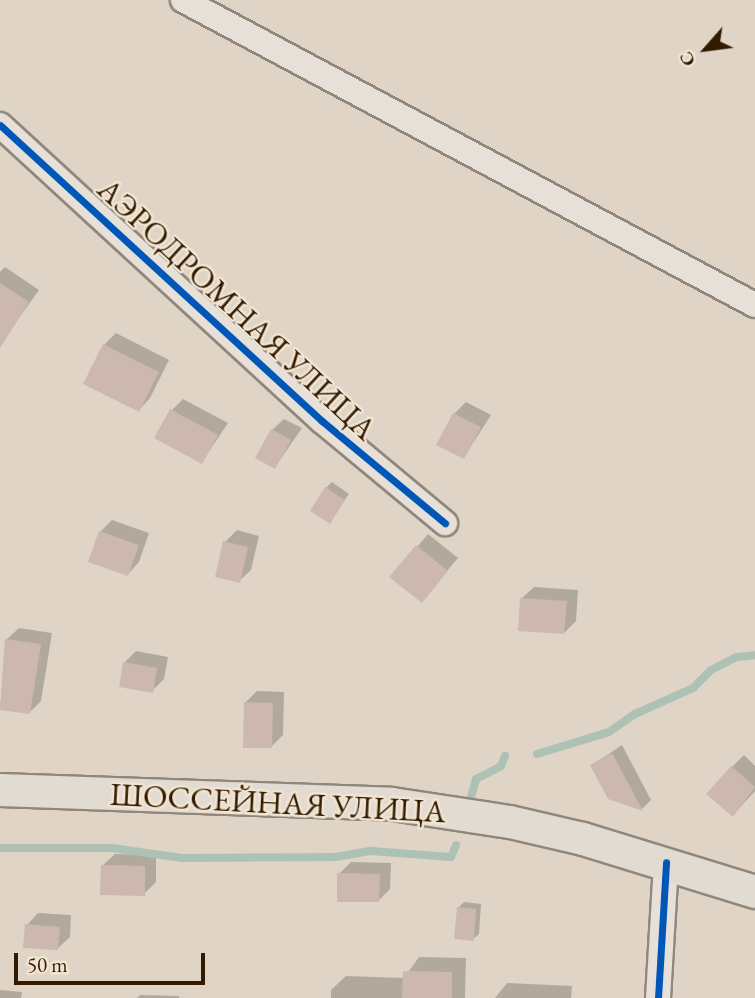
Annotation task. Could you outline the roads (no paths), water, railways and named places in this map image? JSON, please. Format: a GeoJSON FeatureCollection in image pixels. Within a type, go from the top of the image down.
{"type":"FeatureCollection","features":[{"type":"Feature","properties":{"kind":"main road","name":"ШОССЕЙНАЯ УЛИЦА"},"geometry":{"type":"LineString","coordinates":[[0,790],[392,804],[510,822],[666,862],[755,892]]}},
{"type":"Feature","properties":{"kind":"street"},"geometry":{"type":"LineString","coordinates":[[183,0],[755,305]]}},
{"type":"Feature","properties":{"kind":"street","name":"АЭРОДРОМНАЯ УЛИЦА"},"geometry":{"type":"LineString","coordinates":[[0,125],[322,421],[445,523]]}},
{"type":"Feature","properties":{"kind":"street"},"geometry":{"type":"LineString","coordinates":[[658,998],[666,862]]}},
{"type":"Feature","properties":{"kind":"waterway"},"geometry":{"type":"LineString","coordinates":[[537,754],[609,732],[635,714],[693,688],[711,670],[737,657],[755,655]]}},
{"type":"Feature","properties":{"kind":"waterway"},"geometry":{"type":"LineString","coordinates":[[471,797],[476,779],[501,766],[505,756]]}},
{"type":"Feature","properties":{"kind":"waterway"},"geometry":{"type":"LineString","coordinates":[[0,848],[112,848],[182,858],[336,857],[371,851],[451,857],[456,845]]}}]}
